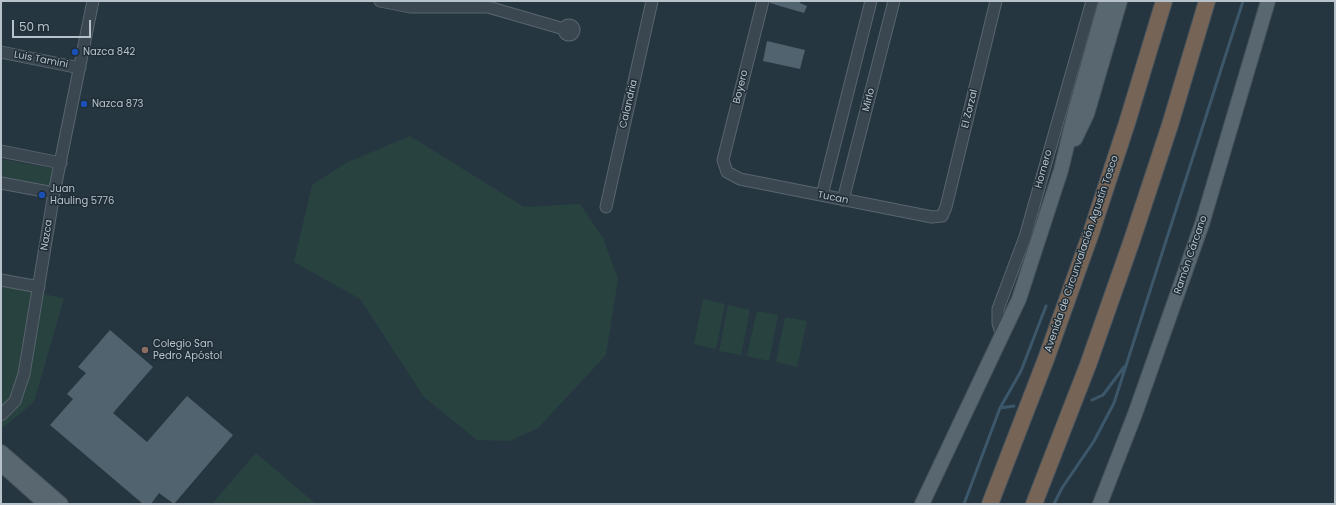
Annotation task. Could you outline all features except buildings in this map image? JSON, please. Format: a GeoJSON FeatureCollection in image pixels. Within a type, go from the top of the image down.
{"type":"FeatureCollection","features":[{"type":"Feature","properties":{"kind":"highway","name":"Avenida de Circunvalación Agustín Tosco"},"geometry":{"type":"LineString","coordinates":[[990,504],[1046,359],[1086,247],[1127,123],[1164,1]]}},
{"type":"Feature","properties":{"kind":"highway"},"geometry":{"type":"LineString","coordinates":[[1034,504],[1108,310],[1170,125],[1207,1]]}},
{"type":"Feature","properties":{"kind":"main road"},"geometry":{"type":"LineString","coordinates":[[922,504],[1020,299],[1061,170],[1075,112],[1106,1]]}},
{"type":"Feature","properties":{"kind":"main road"},"geometry":{"type":"LineString","coordinates":[[1061,170],[1087,114],[1120,1]]}},
{"type":"Feature","properties":{"kind":"main road","name":"Ramón Cárcano"},"geometry":{"type":"LineString","coordinates":[[1100,504],[1136,414],[1202,224],[1268,1]]}},
{"type":"Feature","properties":{"kind":"main road"},"geometry":{"type":"LineString","coordinates":[[1,452],[61,504]]}},
{"type":"Feature","properties":{"kind":"main road"},"geometry":{"type":"LineString","coordinates":[[1,464],[46,504]]}},
{"type":"Feature","properties":{"kind":"street","name":"Nazca"},"geometry":{"type":"LineString","coordinates":[[1,415],[15,401],[20,391],[54,193],[93,1]]}},
{"type":"Feature","properties":{"kind":"street"},"geometry":{"type":"LineString","coordinates":[[380,1],[405,4],[488,4],[564,29]]}},
{"type":"Feature","properties":{"kind":"street","name":"Calandria"},"geometry":{"type":"LineString","coordinates":[[606,207],[652,1]]}},
{"type":"Feature","properties":{"kind":"street","name":"Boyero"},"geometry":{"type":"LineString","coordinates":[[727,172],[723,160],[763,1]]}},
{"type":"Feature","properties":{"kind":"street"},"geometry":{"type":"LineString","coordinates":[[822,195],[871,1]]}},
{"type":"Feature","properties":{"kind":"street","name":"Mirlo"},"geometry":{"type":"LineString","coordinates":[[843,200],[894,1]]}},
{"type":"Feature","properties":{"kind":"street","name":"El Zorzal"},"geometry":{"type":"LineString","coordinates":[[942,216],[946,207],[996,1]]}},
{"type":"Feature","properties":{"kind":"street","name":"Hornero"},"geometry":{"type":"LineString","coordinates":[[1002,336],[998,323],[998,309],[1025,238],[1092,1]]}},
{"type":"Feature","properties":{"kind":"street","name":"Luis Tamini"},"geometry":{"type":"LineString","coordinates":[[1,52],[80,68]]}},
{"type":"Feature","properties":{"kind":"street"},"geometry":{"type":"LineString","coordinates":[[1,151],[61,163]]}},
{"type":"Feature","properties":{"kind":"street","name":"Tucan"},"geometry":{"type":"LineString","coordinates":[[727,172],[740,179],[932,217],[942,216]]}},
{"type":"Feature","properties":{"kind":"street"},"geometry":{"type":"LineString","coordinates":[[1,183],[54,193]]}},
{"type":"Feature","properties":{"kind":"street"},"geometry":{"type":"LineString","coordinates":[[1,280],[39,287]]}},
{"type":"Feature","properties":{"kind":"green space"},"geometry":{"type":"Polygon","coordinates":[[[410,136],[524,207],[580,204],[603,238],[618,279],[606,355],[538,428],[510,441],[477,440],[424,397],[360,299],[294,262],[312,185],[346,163],[410,136]]]}},
{"type":"Feature","properties":{"kind":"green space"},"geometry":{"type":"Polygon","coordinates":[[[1,159],[56,169],[52,187],[1,177],[1,159]]]}},
{"type":"Feature","properties":{"kind":"green space"},"geometry":{"type":"Polygon","coordinates":[[[1,286],[64,298],[34,402],[1,429],[1,286]]]}},
{"type":"Feature","properties":{"kind":"green space"},"geometry":{"type":"Polygon","coordinates":[[[703,299],[725,304],[716,349],[694,344],[703,299]]]}},
{"type":"Feature","properties":{"kind":"green space"},"geometry":{"type":"Polygon","coordinates":[[[728,305],[750,310],[741,355],[719,351],[728,305]]]}},
{"type":"Feature","properties":{"kind":"green space"},"geometry":{"type":"Polygon","coordinates":[[[757,311],[778,315],[769,361],[747,356],[757,311]]]}},
{"type":"Feature","properties":{"kind":"green space"},"geometry":{"type":"Polygon","coordinates":[[[785,317],[807,321],[797,367],[776,362],[785,317]]]}},
{"type":"Feature","properties":{"kind":"green space"},"geometry":{"type":"Polygon","coordinates":[[[256,453],[316,504],[212,504],[256,453]]]}},
{"type":"Feature","properties":{"kind":"waterway"},"geometry":{"type":"LineString","coordinates":[[1054,504],[1062,488],[1094,441],[1114,403],[1243,1]]}},
{"type":"Feature","properties":{"kind":"waterway"},"geometry":{"type":"LineString","coordinates":[[964,504],[1000,408],[1021,371],[1046,306]]}},
{"type":"Feature","properties":{"kind":"waterway"},"geometry":{"type":"LineString","coordinates":[[1092,400],[1103,395],[1124,367]]}},
{"type":"Feature","properties":{"kind":"waterway"},"geometry":{"type":"LineString","coordinates":[[1000,408],[1014,406]]}},
{"type":"Feature","properties":{"kind":"place","name":"Nazca 842"},"geometry":{"type":"Point","coordinates":[75,52]}},
{"type":"Feature","properties":{"kind":"place","name":"Nazca 873"},"geometry":{"type":"Point","coordinates":[84,104]}},
{"type":"Feature","properties":{"kind":"place","name":"Juan Hauling 5776"},"geometry":{"type":"Point","coordinates":[42,195]}},
{"type":"Feature","properties":{"kind":"place","name":"Colegio San Pedro Apóstol"},"geometry":{"type":"Point","coordinates":[145,350]}}]}
